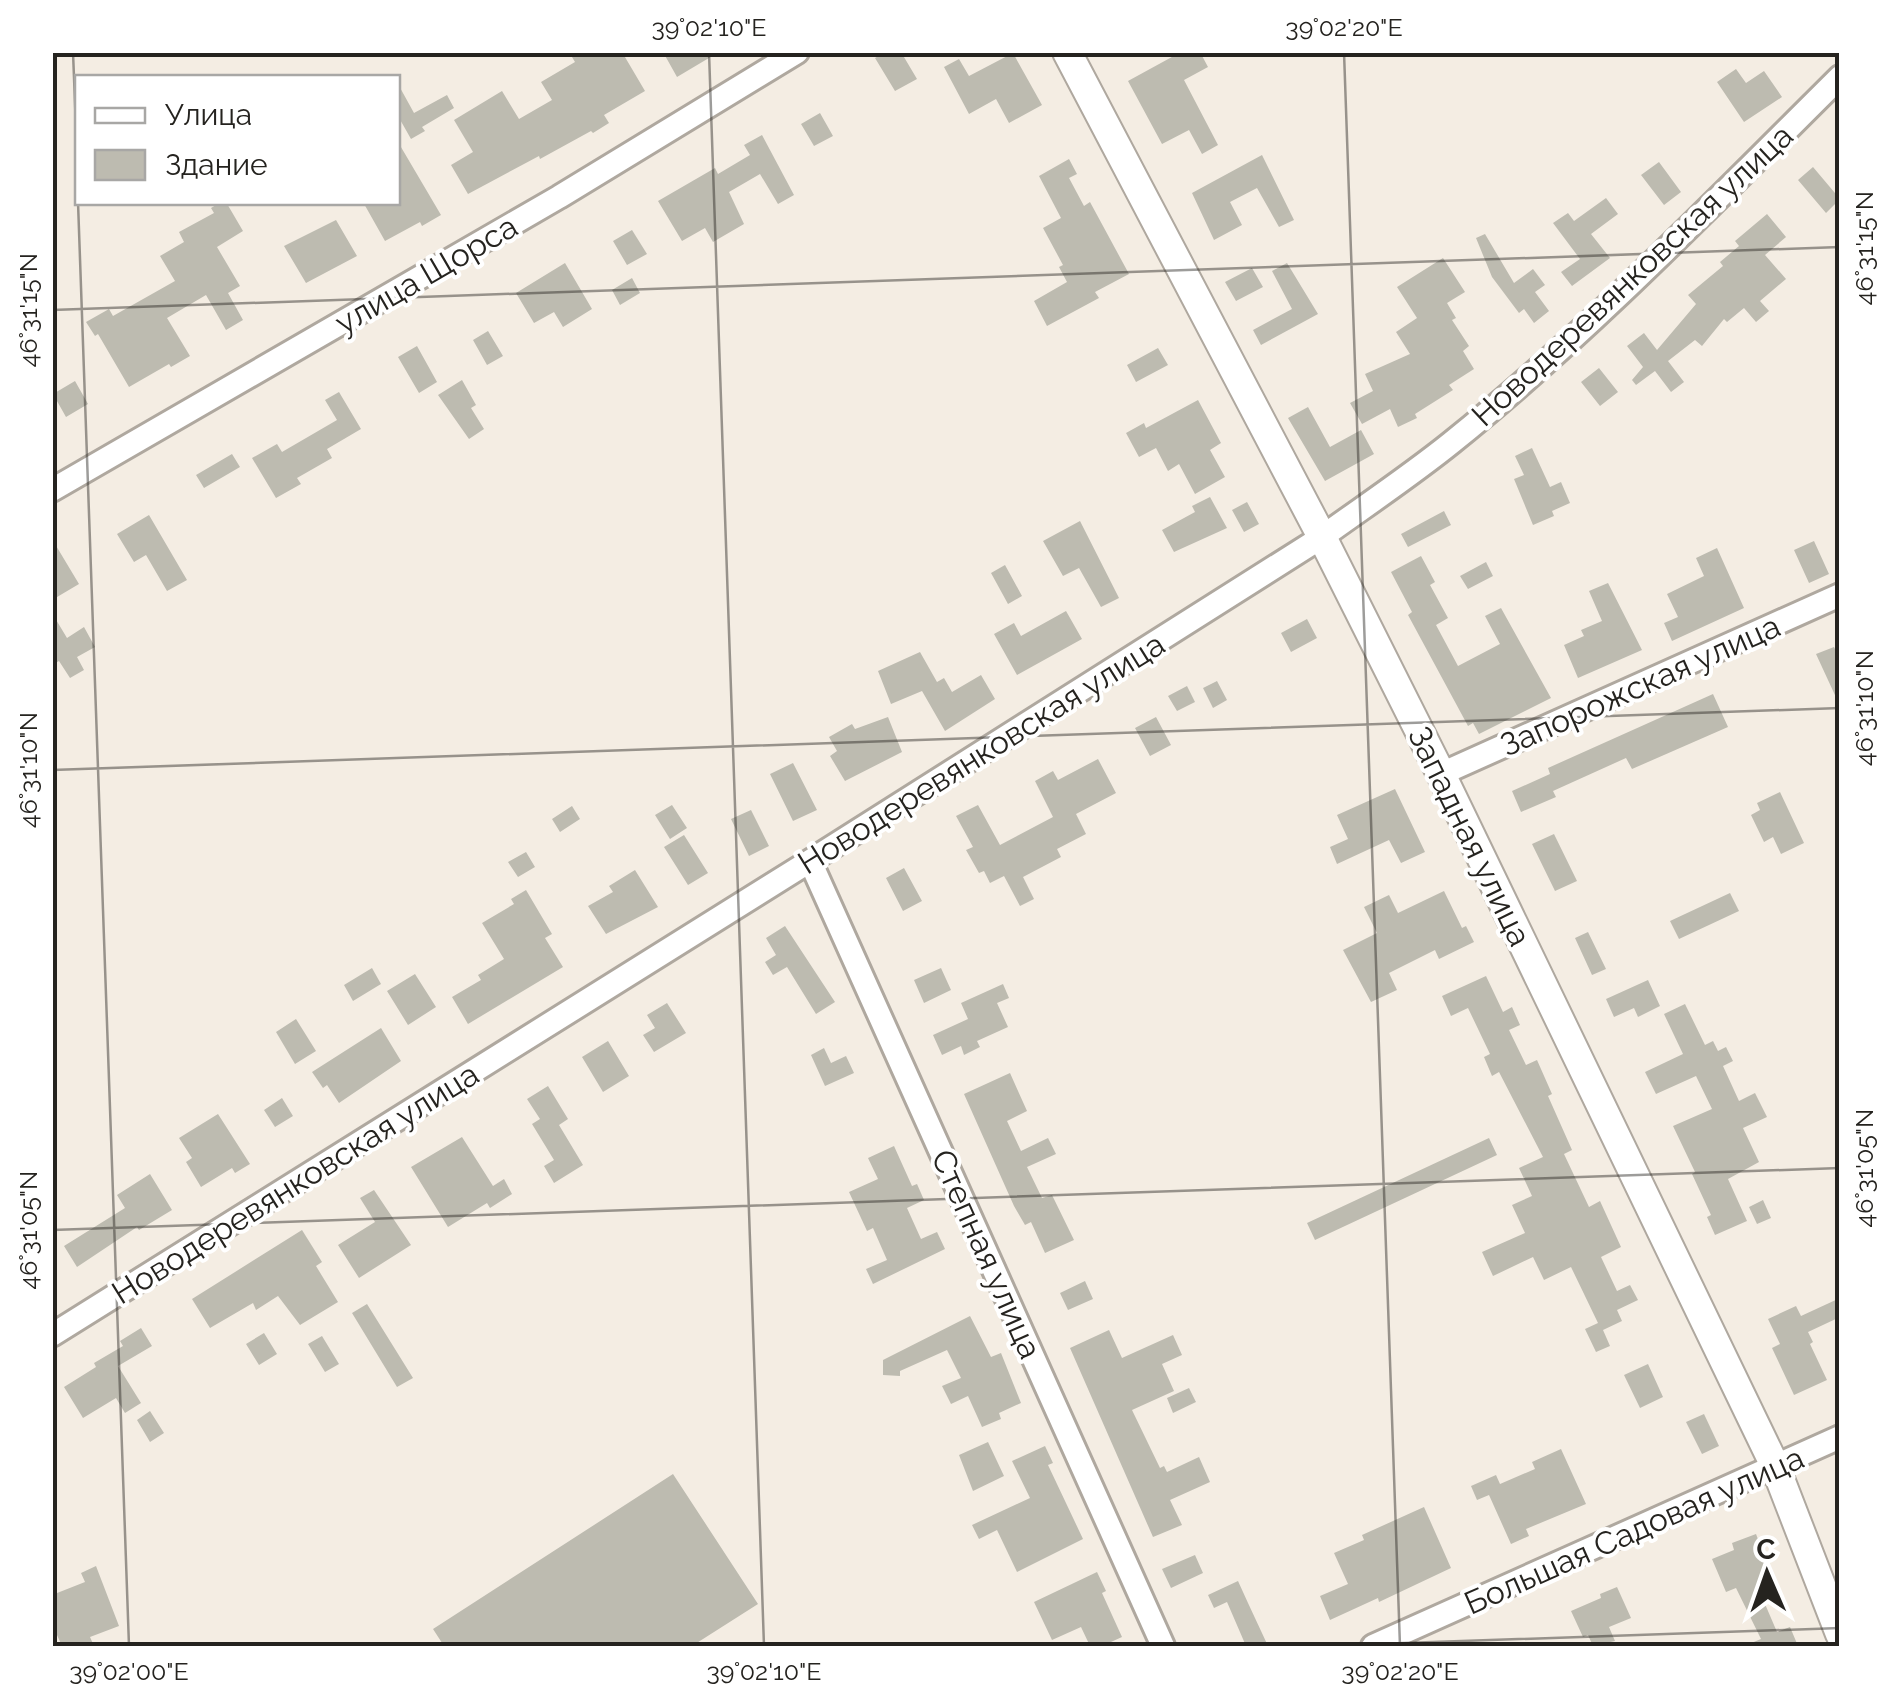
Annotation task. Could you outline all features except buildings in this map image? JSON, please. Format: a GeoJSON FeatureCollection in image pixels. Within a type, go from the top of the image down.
{"type":"FeatureCollection","features":[{"type":"Feature","properties":{"kind":"main road","name":"Западная улица"},"geometry":{"type":"LineString","coordinates":[[1067,52],[1322,537],[1440,774],[1775,1466],[1840,1634]]}},
{"type":"Feature","properties":{"kind":"street","name":"улица Щорса"},"geometry":{"type":"LineString","coordinates":[[52,490],[559,196],[797,52]]}},
{"type":"Feature","properties":{"kind":"street","name":"Новодеревянковская улица"},"geometry":{"type":"LineString","coordinates":[[52,1335],[1322,537],[1450,444],[1518,387],[1636,279],[1840,78]]}},
{"type":"Feature","properties":{"kind":"street","name":"Запорожская улица"},"geometry":{"type":"LineString","coordinates":[[1440,774],[1840,595]]}},
{"type":"Feature","properties":{"kind":"street","name":"Степная улица"},"geometry":{"type":"LineString","coordinates":[[810,862],[1163,1646]]}},
{"type":"Feature","properties":{"kind":"street","name":"Большая Садовая улица"},"geometry":{"type":"LineString","coordinates":[[1373,1646],[1840,1438]]}}]}
